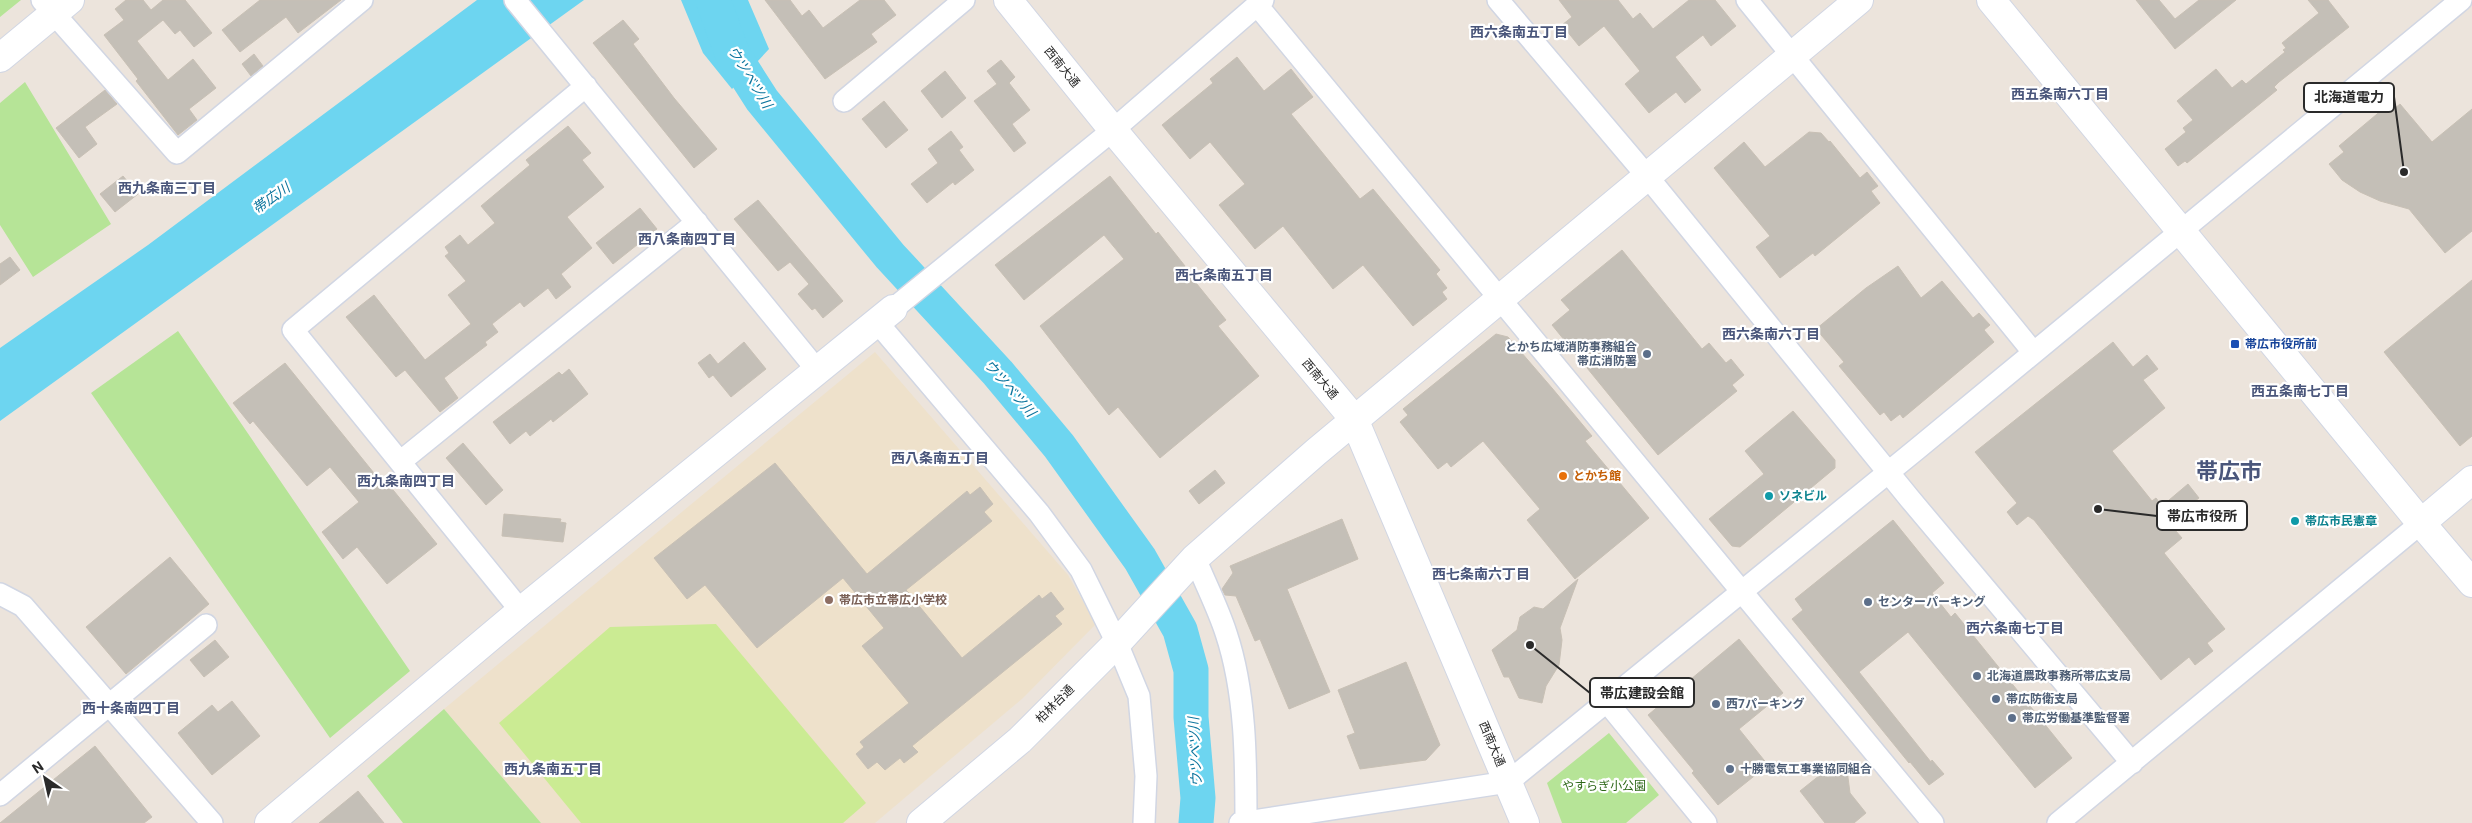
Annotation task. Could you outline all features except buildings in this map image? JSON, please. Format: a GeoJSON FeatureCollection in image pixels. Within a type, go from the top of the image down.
{"type":"FeatureCollection","features":[{"type":"Feature","properties":{"kind":"street"},"geometry":{"type":"LineString","coordinates":[[0,58],[55,5],[177,153],[362,0]]}},
{"type":"Feature","properties":{"kind":"street"},"geometry":{"type":"LineString","coordinates":[[515,0],[817,370]]}},
{"type":"Feature","properties":{"kind":"street"},"geometry":{"type":"LineString","coordinates":[[844,101],[964,0]]}},
{"type":"Feature","properties":{"kind":"street","name":"西南大通"},"geometry":{"type":"LineString","coordinates":[[1008,0],[1113,130],[1354,419],[1525,823]]}},
{"type":"Feature","properties":{"kind":"street"},"geometry":{"type":"LineString","coordinates":[[1498,0],[2132,763]]}},
{"type":"Feature","properties":{"kind":"street"},"geometry":{"type":"LineString","coordinates":[[1747,0],[2033,352]]}},
{"type":"Feature","properties":{"kind":"street","name":"柏林台通"},"geometry":{"type":"LineString","coordinates":[[928,821],[1020,740],[1187,567],[1354,419],[1859,0]]}},
{"type":"Feature","properties":{"kind":"street"},"geometry":{"type":"LineString","coordinates":[[1992,0],[2472,584]]}},
{"type":"Feature","properties":{"kind":"street"},"geometry":{"type":"LineString","coordinates":[[1187,567],[1226,633],[1237,679],[1243,718],[1244,823],[1358,814],[1508,782],[1890,472],[2460,0]]}},
{"type":"Feature","properties":{"kind":"street"},"geometry":{"type":"LineString","coordinates":[[269,823],[521,611],[1113,130],[1260,2],[1500,299],[1743,590],[1933,823]]}},
{"type":"Feature","properties":{"kind":"street"},"geometry":{"type":"LineString","coordinates":[[521,611],[294,330],[586,86]]}},
{"type":"Feature","properties":{"kind":"street"},"geometry":{"type":"LineString","coordinates":[[400,462],[697,222]]}},
{"type":"Feature","properties":{"kind":"street"},"geometry":{"type":"LineString","coordinates":[[885,315],[1082,570],[1123,635],[1139,696],[1146,776],[1144,823]]}},
{"type":"Feature","properties":{"kind":"street"},"geometry":{"type":"LineString","coordinates":[[2058,823],[2472,480]]}},
{"type":"Feature","properties":{"kind":"street"},"geometry":{"type":"LineString","coordinates":[[0,594],[23,606],[108,706],[212,823]]}},
{"type":"Feature","properties":{"kind":"street"},"geometry":{"type":"LineString","coordinates":[[0,795],[206,626]]}},
{"type":"Feature","properties":{"kind":"street"},"geometry":{"type":"LineString","coordinates":[[1607,702],[1706,823]]}},
{"type":"Feature","properties":{"kind":"shaded area","name":"帯広市立帯広小学校"},"geometry":{"type":"Polygon","coordinates":[[[875,352],[1068,575],[1096,624],[1023,698],[875,823],[541,823],[444,709],[875,352]]]}},
{"type":"Feature","properties":{"kind":"green space"},"geometry":{"type":"Polygon","coordinates":[[[0,0],[21,0],[0,17],[0,0]]]}},
{"type":"Feature","properties":{"kind":"green space"},"geometry":{"type":"Polygon","coordinates":[[[25,82],[111,224],[33,277],[0,225],[0,103],[25,82]]]}},
{"type":"Feature","properties":{"kind":"green space"},"geometry":{"type":"Polygon","coordinates":[[[178,331],[410,671],[330,738],[91,393],[178,331]]]}},
{"type":"Feature","properties":{"kind":"green space"},"geometry":{"type":"Polygon","coordinates":[[[716,624],[866,803],[843,823],[581,823],[499,723],[610,627],[716,624]]]}},
{"type":"Feature","properties":{"kind":"green space"},"geometry":{"type":"Polygon","coordinates":[[[444,709],[541,823],[403,823],[367,776],[444,709]]]}},
{"type":"Feature","properties":{"kind":"green space","name":"やすらぎ小公園"},"geometry":{"type":"Polygon","coordinates":[[[1609,733],[1659,795],[1626,823],[1562,823],[1547,783],[1609,733]]]}},
{"type":"Feature","properties":{"kind":"water","name":"帯広川"},"geometry":{"type":"Polygon","coordinates":[[[477,0],[584,0],[0,421],[0,348],[148,245],[477,0]]]}},
{"type":"Feature","properties":{"kind":"water"},"geometry":{"type":"Polygon","coordinates":[[[681,0],[748,0],[769,49],[732,89],[703,53],[681,0]]]}},
{"type":"Feature","properties":{"kind":"waterway","name":"ウツベツ川"},"geometry":{"type":"LineString","coordinates":[[713,0],[732,53],[762,100],[890,256],[998,373],[1059,446],[1140,559],[1180,630],[1191,670],[1191,717],[1198,798],[1196,823]]}},
{"type":"Feature","properties":{"kind":"place","name":"北海道電力"},"geometry":{"type":"Point","coordinates":[2404,172]}},
{"type":"Feature","properties":{"kind":"place","name":"帯広市役所前"},"geometry":{"type":"Point","coordinates":[2235,344]}},
{"type":"Feature","properties":{"kind":"place","name":"とかち広域消防事務組合 帯広消防署"},"geometry":{"type":"Point","coordinates":[1647,354]}},
{"type":"Feature","properties":{"kind":"place","name":"とかち館"},"geometry":{"type":"Point","coordinates":[1563,476]}},
{"type":"Feature","properties":{"kind":"place","name":"ソネビル"},"geometry":{"type":"Point","coordinates":[1769,496]}},
{"type":"Feature","properties":{"kind":"place","name":"帯広市役所"},"geometry":{"type":"Point","coordinates":[2098,509]}},
{"type":"Feature","properties":{"kind":"place","name":"帯広市民憲章"},"geometry":{"type":"Point","coordinates":[2295,521]}},
{"type":"Feature","properties":{"kind":"place","name":"帯広市立帯広小学校"},"geometry":{"type":"Point","coordinates":[829,600]}},
{"type":"Feature","properties":{"kind":"place","name":"センターパーキング"},"geometry":{"type":"Point","coordinates":[1868,602]}},
{"type":"Feature","properties":{"kind":"place","name":"帯広建設会館"},"geometry":{"type":"Point","coordinates":[1530,645]}},
{"type":"Feature","properties":{"kind":"place","name":"北海道農政事務所帯広支局"},"geometry":{"type":"Point","coordinates":[1977,676]}},
{"type":"Feature","properties":{"kind":"place","name":"帯広防衛支局"},"geometry":{"type":"Point","coordinates":[1996,699]}},
{"type":"Feature","properties":{"kind":"place","name":"西7パーキング"},"geometry":{"type":"Point","coordinates":[1716,704]}},
{"type":"Feature","properties":{"kind":"place","name":"帯広労働基準監督署"},"geometry":{"type":"Point","coordinates":[2012,718]}},
{"type":"Feature","properties":{"kind":"place","name":"十勝電気工事業協同組合"},"geometry":{"type":"Point","coordinates":[1730,769]}},
{"type":"Feature","properties":{"kind":"district","name":"西六条南五丁目"},"geometry":{"type":"Point","coordinates":[1519,32]}},
{"type":"Feature","properties":{"kind":"district","name":"西五条南六丁目"},"geometry":{"type":"Point","coordinates":[2060,94]}},
{"type":"Feature","properties":{"kind":"district","name":"西九条南三丁目"},"geometry":{"type":"Point","coordinates":[167,188]}},
{"type":"Feature","properties":{"kind":"district","name":"西八条南四丁目"},"geometry":{"type":"Point","coordinates":[687,239]}},
{"type":"Feature","properties":{"kind":"district","name":"西七条南五丁目"},"geometry":{"type":"Point","coordinates":[1224,275]}},
{"type":"Feature","properties":{"kind":"district","name":"西六条南六丁目"},"geometry":{"type":"Point","coordinates":[1771,334]}},
{"type":"Feature","properties":{"kind":"district","name":"西五条南七丁目"},"geometry":{"type":"Point","coordinates":[2300,391]}},
{"type":"Feature","properties":{"kind":"district","name":"西八条南五丁目"},"geometry":{"type":"Point","coordinates":[940,458]}},
{"type":"Feature","properties":{"kind":"district","name":"帯広市"},"geometry":{"type":"Point","coordinates":[2229,471]}},
{"type":"Feature","properties":{"kind":"district","name":"西九条南四丁目"},"geometry":{"type":"Point","coordinates":[406,481]}},
{"type":"Feature","properties":{"kind":"district","name":"西七条南六丁目"},"geometry":{"type":"Point","coordinates":[1481,574]}},
{"type":"Feature","properties":{"kind":"district","name":"西六条南七丁目"},"geometry":{"type":"Point","coordinates":[2015,628]}},
{"type":"Feature","properties":{"kind":"district","name":"西十条南四丁目"},"geometry":{"type":"Point","coordinates":[131,708]}},
{"type":"Feature","properties":{"kind":"district","name":"西九条南五丁目"},"geometry":{"type":"Point","coordinates":[553,769]}}]}
